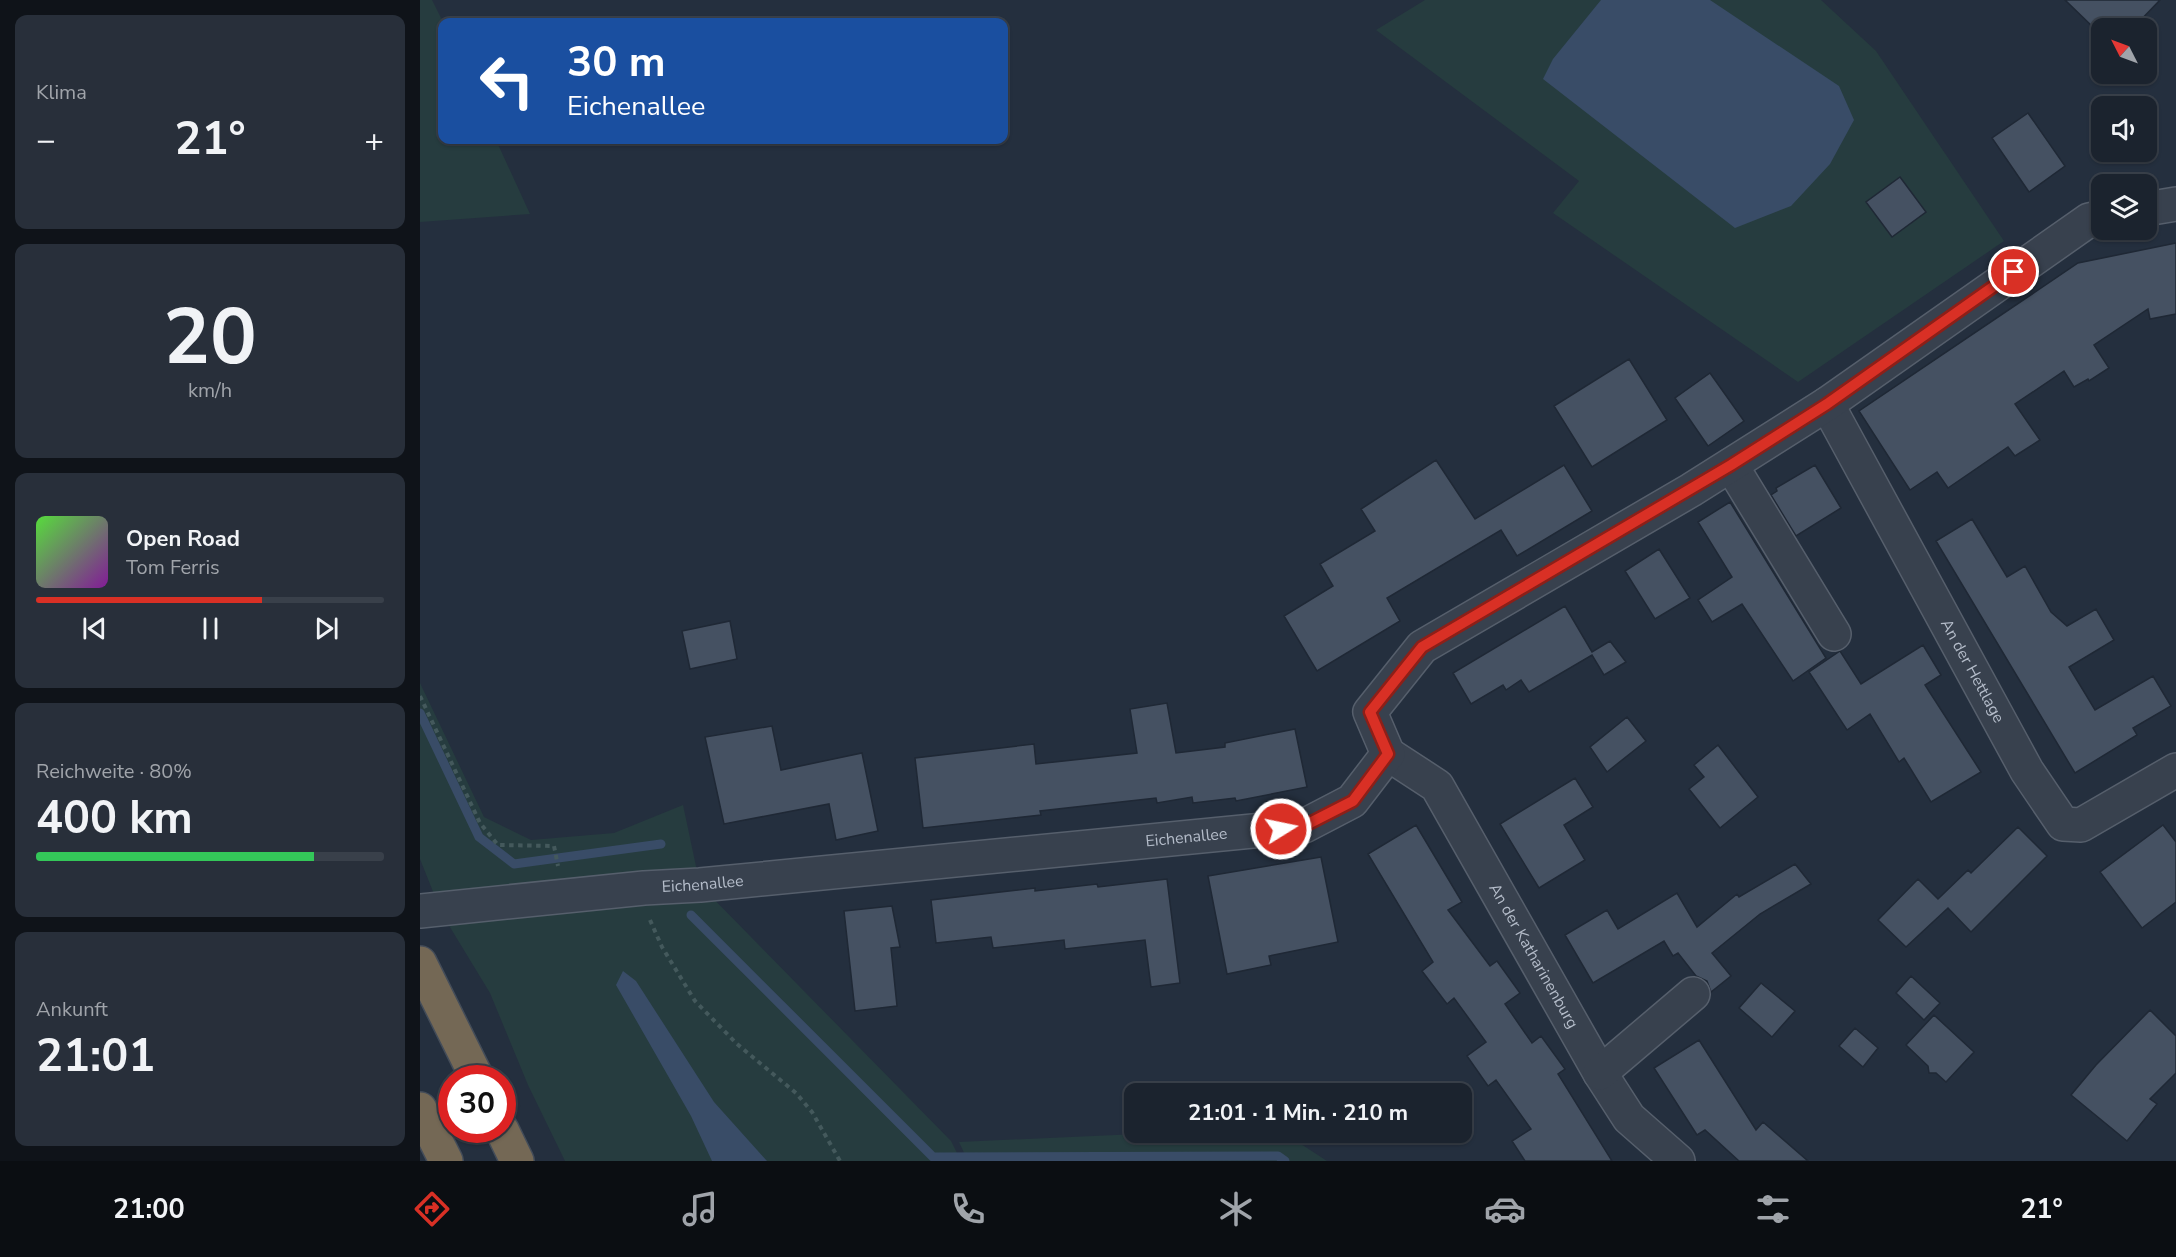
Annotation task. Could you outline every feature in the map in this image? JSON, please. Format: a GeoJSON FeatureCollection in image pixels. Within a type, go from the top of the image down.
{"type":"FeatureCollection","features":[{"type":"Feature","properties":{"kind":"highway"},"geometry":{"type":"LineString","coordinates":[[420,963],[471,1065]]}},
{"type":"Feature","properties":{"kind":"highway"},"geometry":{"type":"LineString","coordinates":[[420,1109],[446,1161]]}},
{"type":"Feature","properties":{"kind":"highway"},"geometry":{"type":"LineString","coordinates":[[508,1143],[517,1161]]}},
{"type":"Feature","properties":{"kind":"street"},"geometry":{"type":"LineString","coordinates":[[2157,207],[2176,204]]}},
{"type":"Feature","properties":{"kind":"street"},"geometry":{"type":"LineString","coordinates":[[1388,754],[1370,712],[1422,647],[1731,465],[1827,404],[2091,220]]}},
{"type":"Feature","properties":{"kind":"street","name":"An der Hettlage"},"geometry":{"type":"LineString","coordinates":[[1827,404],[2027,771],[2063,824],[2081,825],[2176,770]]}},
{"type":"Feature","properties":{"kind":"street"},"geometry":{"type":"LineString","coordinates":[[1731,465],[1834,633]]}},
{"type":"Feature","properties":{"kind":"street","name":"Eichenallee"},"geometry":{"type":"LineString","coordinates":[[420,912],[644,888],[700,885],[1304,826],[1353,801],[1388,754]]}},
{"type":"Feature","properties":{"kind":"street","name":"An der Katharinenburg"},"geometry":{"type":"LineString","coordinates":[[1388,754],[1437,786],[1600,1073],[1629,1118],[1678,1161]]}},
{"type":"Feature","properties":{"kind":"street"},"geometry":{"type":"LineString","coordinates":[[1600,1073],[1693,994]]}},
{"type":"Feature","properties":{"kind":"path"},"geometry":{"type":"LineString","coordinates":[[420,696],[480,823],[498,845],[554,846],[559,870]]}},
{"type":"Feature","properties":{"kind":"path"},"geometry":{"type":"LineString","coordinates":[[644,888],[651,926],[695,1001],[737,1044],[796,1093],[812,1112],[840,1161]]}},
{"type":"Feature","properties":{"kind":"green space"},"geometry":{"type":"Polygon","coordinates":[[[420,0],[432,0],[441,18],[438,18],[438,144],[498,144],[530,214],[420,222],[420,0]]]}},
{"type":"Feature","properties":{"kind":"green space"},"geometry":{"type":"Polygon","coordinates":[[[1425,0],[1821,0],[1876,51],[2004,241],[1798,382],[1553,213],[1579,181],[1376,30],[1425,0]]]}},
{"type":"Feature","properties":{"kind":"green space"},"geometry":{"type":"Polygon","coordinates":[[[420,683],[484,817],[531,840],[614,833],[683,805],[700,885],[951,1141],[961,1161],[565,1161],[528,1085],[490,993],[442,914],[420,859],[420,683]]]}},
{"type":"Feature","properties":{"kind":"green space"},"geometry":{"type":"Polygon","coordinates":[[[1124,1135],[1124,1143],[1299,1143],[1327,1161],[968,1161],[959,1142],[1124,1135]]]}},
{"type":"Feature","properties":{"kind":"water"},"geometry":{"type":"Polygon","coordinates":[[[1601,0],[1710,0],[1839,86],[1854,120],[1830,164],[1791,206],[1735,228],[1543,79],[1553,59],[1601,0]]]}},
{"type":"Feature","properties":{"kind":"water"},"geometry":{"type":"Polygon","coordinates":[[[623,971],[636,981],[714,1102],[767,1161],[712,1161],[691,1116],[616,985],[623,971]]]}},
{"type":"Feature","properties":{"kind":"building"},"geometry":{"type":"Polygon","coordinates":[[[2065,0],[2160,0],[2143,18],[2091,18],[2091,25],[2065,0]]]}},
{"type":"Feature","properties":{"kind":"building"},"geometry":{"type":"Polygon","coordinates":[[[2028,113],[2065,166],[2029,192],[1992,138],[2028,113]]]}},
{"type":"Feature","properties":{"kind":"building"},"geometry":{"type":"Polygon","coordinates":[[[1900,177],[1926,212],[1892,237],[1866,202],[1900,177]]]}},
{"type":"Feature","properties":{"kind":"building"},"geometry":{"type":"Polygon","coordinates":[[[2176,243],[2176,314],[2150,319],[2148,309],[2094,345],[2109,368],[2089,381],[2088,379],[2074,387],[2064,371],[2015,404],[2040,440],[2015,456],[2008,447],[1948,488],[1937,472],[1910,490],[1859,411],[2078,263],[2176,243]]]}},
{"type":"Feature","properties":{"kind":"building"},"geometry":{"type":"Polygon","coordinates":[[[1629,359],[1667,420],[1592,467],[1554,406],[1629,359]]]}},
{"type":"Feature","properties":{"kind":"building"},"geometry":{"type":"Polygon","coordinates":[[[1710,373],[1744,421],[1708,446],[1675,398],[1710,373]]]}},
{"type":"Feature","properties":{"kind":"building"},"geometry":{"type":"Polygon","coordinates":[[[1436,460],[1475,519],[1564,465],[1592,511],[1517,556],[1501,530],[1387,598],[1400,621],[1317,671],[1284,616],[1333,586],[1320,564],[1375,531],[1361,509],[1436,460]]]}},
{"type":"Feature","properties":{"kind":"building"},"geometry":{"type":"Polygon","coordinates":[[[1815,465],[1841,508],[1796,536],[1771,495],[1777,491],[1776,488],[1815,465]]]}},
{"type":"Feature","properties":{"kind":"building"},"geometry":{"type":"Polygon","coordinates":[[[1730,502],[1826,658],[1793,681],[1742,604],[1712,622],[1698,600],[1732,577],[1698,522],[1730,502]]]}},
{"type":"Feature","properties":{"kind":"building"},"geometry":{"type":"Polygon","coordinates":[[[1972,519],[2007,577],[2025,566],[2051,612],[2067,626],[2096,609],[2114,640],[2069,667],[2095,710],[2153,676],[2171,706],[2133,728],[2137,735],[2075,773],[1936,541],[1972,519]]]}},
{"type":"Feature","properties":{"kind":"building"},"geometry":{"type":"Polygon","coordinates":[[[1659,549],[1690,598],[1655,619],[1625,571],[1659,549]]]}},
{"type":"Feature","properties":{"kind":"building"},"geometry":{"type":"Polygon","coordinates":[[[1565,606],[1592,652],[1610,641],[1626,662],[1604,675],[1592,655],[1529,692],[1521,680],[1506,690],[1503,685],[1471,704],[1453,673],[1565,606]]]}},
{"type":"Feature","properties":{"kind":"building"},"geometry":{"type":"Polygon","coordinates":[[[730,621],[737,659],[690,669],[682,631],[730,621]]]}},
{"type":"Feature","properties":{"kind":"building"},"geometry":{"type":"Polygon","coordinates":[[[1923,645],[1941,675],[1925,685],[1981,772],[1931,802],[1904,758],[1899,762],[1870,714],[1847,730],[1809,672],[1840,651],[1861,684],[1923,645]]]}},
{"type":"Feature","properties":{"kind":"building"},"geometry":{"type":"Polygon","coordinates":[[[1167,703],[1176,753],[1225,747],[1225,743],[1295,729],[1307,787],[1236,801],[1235,798],[1193,803],[1192,797],[1157,803],[1156,798],[1040,811],[1041,815],[923,828],[915,758],[1034,744],[1036,764],[1137,753],[1130,709],[1167,703]]]}},
{"type":"Feature","properties":{"kind":"building"},"geometry":{"type":"Polygon","coordinates":[[[1627,717],[1646,741],[1607,772],[1590,747],[1627,717]]]}},
{"type":"Feature","properties":{"kind":"building"},"geometry":{"type":"Polygon","coordinates":[[[772,726],[781,770],[862,753],[878,831],[836,840],[829,804],[724,824],[705,737],[772,726]]]}},
{"type":"Feature","properties":{"kind":"building"},"geometry":{"type":"Polygon","coordinates":[[[1718,745],[1758,797],[1720,828],[1689,789],[1704,777],[1694,765],[1718,745]]]}},
{"type":"Feature","properties":{"kind":"building"},"geometry":{"type":"Polygon","coordinates":[[[1575,778],[1593,807],[1564,825],[1585,860],[1539,888],[1500,824],[1575,778]]]}},
{"type":"Feature","properties":{"kind":"building"},"geometry":{"type":"Polygon","coordinates":[[[1416,825],[1462,902],[1448,910],[1490,966],[1497,961],[1520,993],[1505,1004],[1532,1043],[1541,1036],[1565,1069],[1558,1074],[1612,1161],[1525,1161],[1512,1141],[1531,1129],[1496,1080],[1488,1086],[1467,1056],[1486,1042],[1454,998],[1447,1004],[1422,971],[1433,962],[1368,854],[1416,825]]]}},
{"type":"Feature","properties":{"kind":"building"},"geometry":{"type":"Polygon","coordinates":[[[2163,825],[2176,842],[2176,902],[2142,928],[2100,872],[2163,825]]]}},
{"type":"Feature","properties":{"kind":"building"},"geometry":{"type":"Polygon","coordinates":[[[2018,827],[2047,856],[1971,932],[1948,908],[1906,947],[1878,920],[1918,879],[1938,899],[1968,870],[1971,873],[2018,827]]]}},
{"type":"Feature","properties":{"kind":"building"},"geometry":{"type":"Polygon","coordinates":[[[1321,857],[1338,942],[1269,956],[1271,965],[1227,974],[1208,876],[1321,857]]]}},
{"type":"Feature","properties":{"kind":"building"},"geometry":{"type":"Polygon","coordinates":[[[1795,864],[1811,884],[1760,914],[1712,953],[1731,976],[1711,992],[1707,981],[1696,976],[1678,953],[1673,956],[1664,941],[1593,983],[1565,935],[1607,910],[1618,929],[1677,893],[1697,927],[1737,894],[1739,897],[1795,864]]]}},
{"type":"Feature","properties":{"kind":"building"},"geometry":{"type":"Polygon","coordinates":[[[1167,879],[1180,983],[1151,987],[1145,940],[1065,949],[1064,940],[993,948],[991,937],[936,943],[931,900],[1035,888],[1035,891],[1097,884],[1098,887],[1167,879]]]}},
{"type":"Feature","properties":{"kind":"building"},"geometry":{"type":"Polygon","coordinates":[[[892,906],[900,947],[891,948],[897,1006],[855,1011],[844,911],[892,906]]]}},
{"type":"Feature","properties":{"kind":"building"},"geometry":{"type":"Polygon","coordinates":[[[1911,976],[1940,1003],[1924,1020],[1896,993],[1911,976]]]}},
{"type":"Feature","properties":{"kind":"building"},"geometry":{"type":"Polygon","coordinates":[[[1761,983],[1795,1011],[1772,1037],[1739,1008],[1761,983]]]}},
{"type":"Feature","properties":{"kind":"building"},"geometry":{"type":"Polygon","coordinates":[[[2150,1010],[2176,1036],[2176,1073],[2150,1099],[2157,1104],[2127,1141],[2071,1095],[2096,1065],[2150,1010]]]}},
{"type":"Feature","properties":{"kind":"building"},"geometry":{"type":"Polygon","coordinates":[[[1934,1015],[1974,1052],[1946,1082],[1936,1073],[1929,1073],[1928,1066],[1906,1045],[1934,1015]]]}},
{"type":"Feature","properties":{"kind":"building"},"geometry":{"type":"Polygon","coordinates":[[[1855,1028],[1878,1048],[1863,1067],[1839,1046],[1855,1028]]]}},
{"type":"Feature","properties":{"kind":"building"},"geometry":{"type":"Polygon","coordinates":[[[1699,1040],[1756,1130],[1763,1122],[1808,1161],[1739,1161],[1705,1130],[1697,1135],[1654,1068],[1699,1040]]]}},
{"type":"Feature","properties":{"kind":"waterway"},"geometry":{"type":"LineString","coordinates":[[420,713],[479,837],[514,864],[661,844]]}},
{"type":"Feature","properties":{"kind":"waterway"},"geometry":{"type":"LineString","coordinates":[[691,915],[933,1157],[1278,1156],[1285,1161]]}},
{"type":"Feature","properties":{"kind":"route"},"geometry":{"type":"LineString","coordinates":[[1281,829],[1304,826],[1353,801],[1388,754],[1370,712],[1422,647],[1731,465],[1827,404],[2014,272]]}}]}
